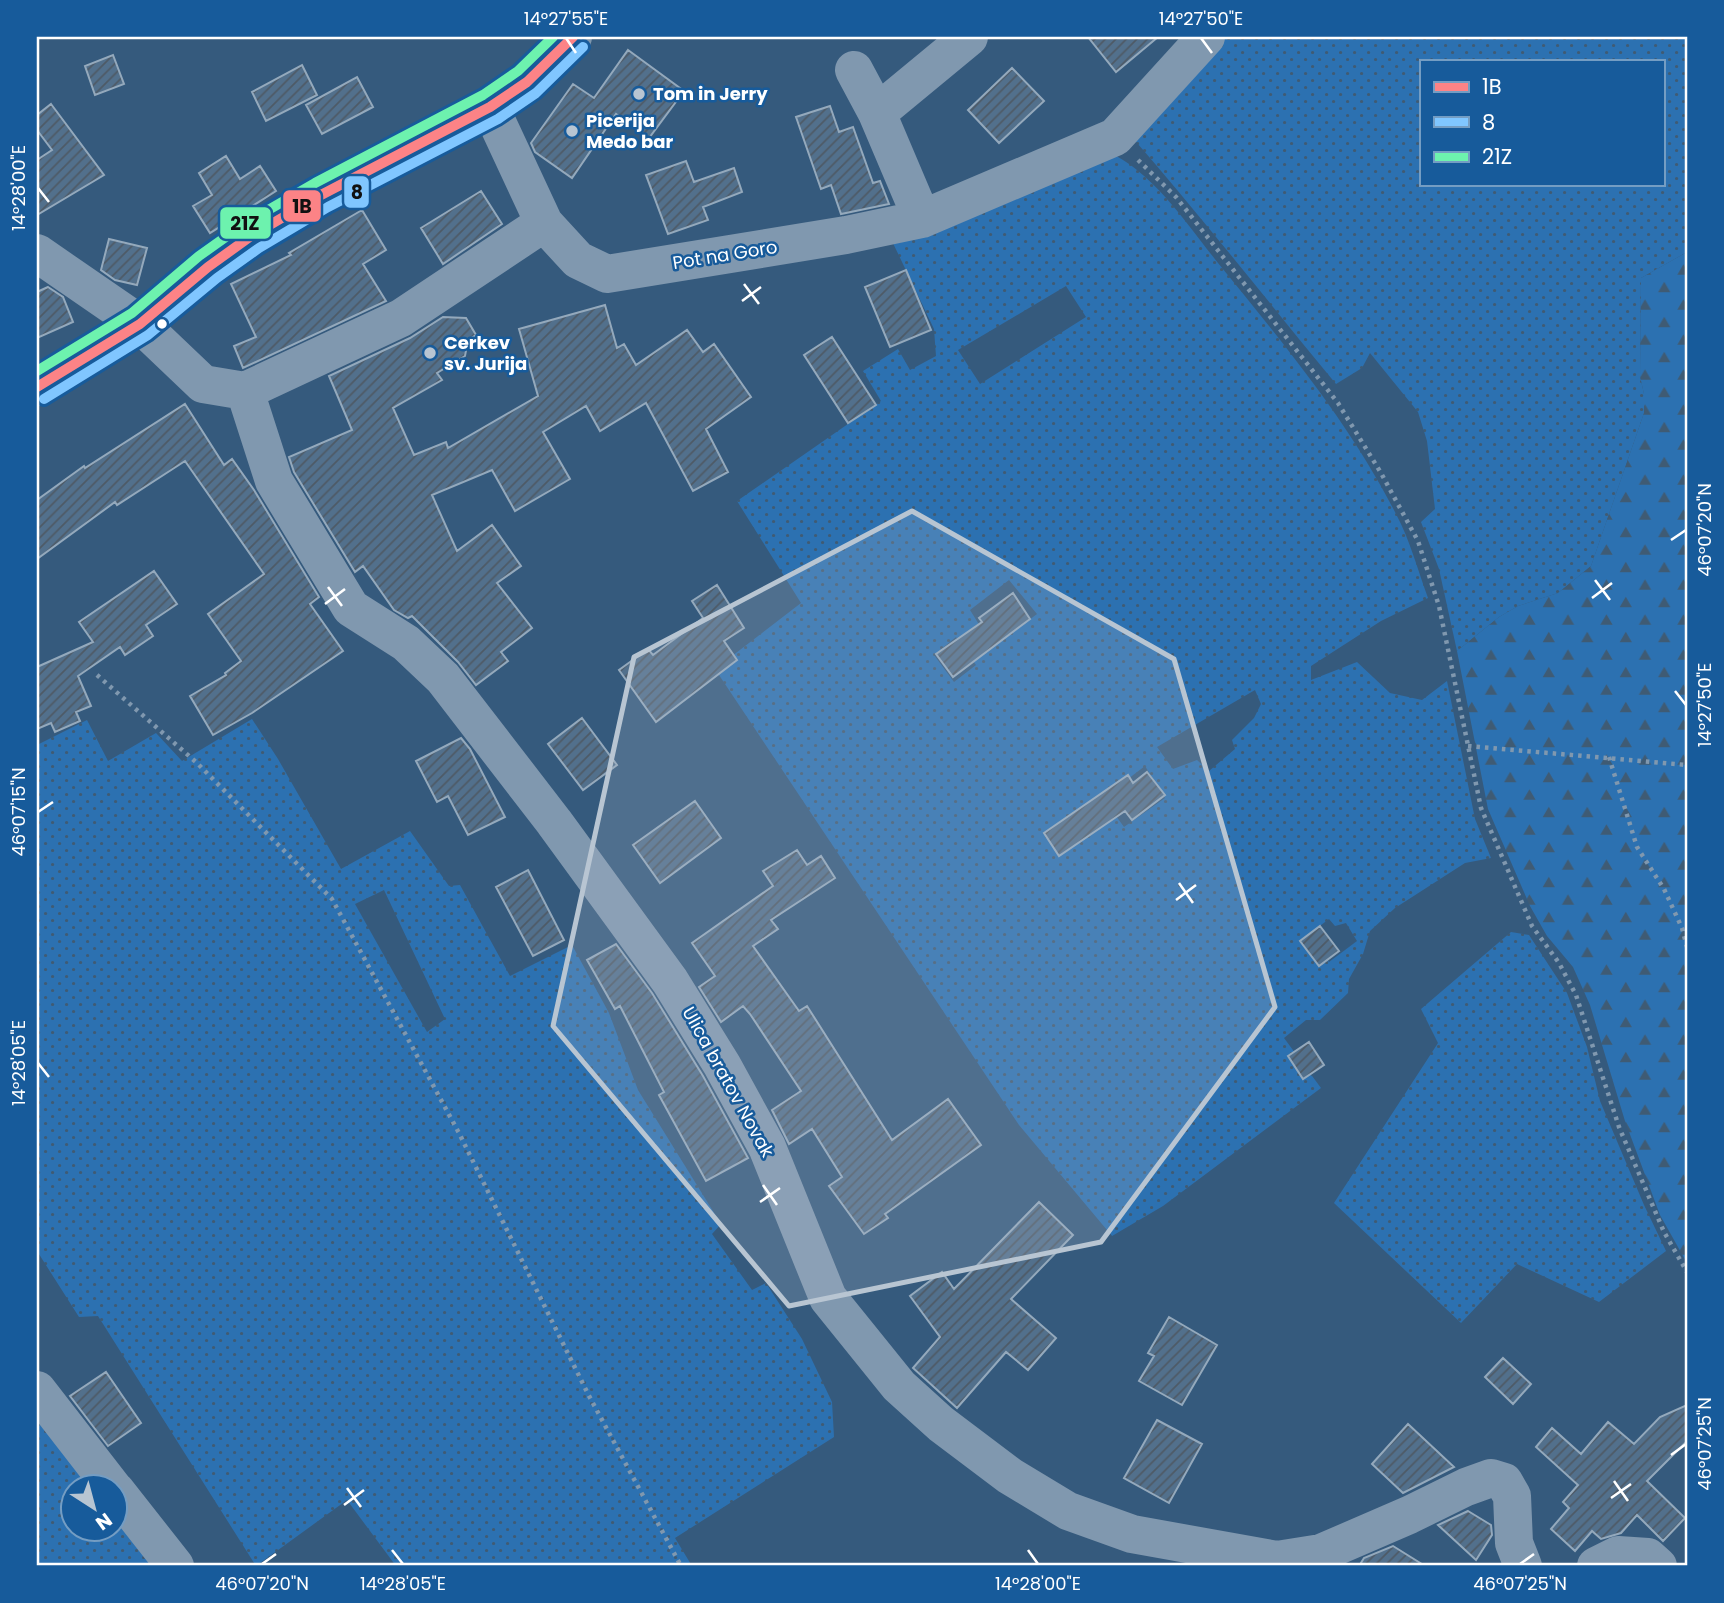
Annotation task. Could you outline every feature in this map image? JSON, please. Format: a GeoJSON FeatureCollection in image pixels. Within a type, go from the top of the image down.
{"type":"FeatureCollection","features":[{"type":"Feature","properties":{"kind":"main road"},"geometry":{"type":"LineString","coordinates":[[37,387],[140,324],[208,267],[251,236],[321,195],[490,107],[527,82],[573,37]]}},
{"type":"Feature","properties":{"kind":"street"},"geometry":{"type":"LineString","coordinates":[[877,113],[969,37]]}},
{"type":"Feature","properties":{"kind":"street","name":"Pot na Goro"},"geometry":{"type":"LineString","coordinates":[[490,107],[544,223],[578,260],[607,274],[846,236],[922,219],[1115,137],[1206,37]]}},
{"type":"Feature","properties":{"kind":"street"},"geometry":{"type":"LineString","coordinates":[[854,71],[877,113],[922,219]]}},
{"type":"Feature","properties":{"kind":"street"},"geometry":{"type":"LineString","coordinates":[[37,253],[140,324],[203,384],[245,391],[401,318],[544,223]]}},
{"type":"Feature","properties":{"kind":"street","name":"Ulica bratov Novak"},"geometry":{"type":"LineString","coordinates":[[245,391],[274,481],[351,608],[406,643],[443,678],[554,822],[670,981],[722,1065],[767,1147],[828,1298],[899,1386],[941,1424],[1010,1476],[1068,1511],[1132,1534],[1277,1560],[1321,1553],[1409,1515],[1466,1486],[1491,1478],[1504,1482],[1513,1496],[1514,1543],[1523,1566]]}},
{"type":"Feature","properties":{"kind":"street"},"geometry":{"type":"LineString","coordinates":[[37,1390],[102,1474]]}},
{"type":"Feature","properties":{"kind":"street"},"geometry":{"type":"LineString","coordinates":[[130,1509],[175,1566]]}},
{"type":"Feature","properties":{"kind":"street"},"geometry":{"type":"LineString","coordinates":[[1596,1566],[1618,1555],[1648,1557],[1658,1566]]}},
{"type":"Feature","properties":{"kind":"path"},"geometry":{"type":"LineString","coordinates":[[1115,137],[1176,197],[1338,403],[1418,541],[1439,606],[1481,807],[1532,926],[1559,962],[1576,995],[1619,1127],[1664,1232],[1687,1272]]}},
{"type":"Feature","properties":{"kind":"path"},"geometry":{"type":"LineString","coordinates":[[97,675],[197,763],[332,899],[459,1133],[588,1394],[681,1566]]}},
{"type":"Feature","properties":{"kind":"path"},"geometry":{"type":"LineString","coordinates":[[1468,746],[1687,765]]}},
{"type":"Feature","properties":{"kind":"path"},"geometry":{"type":"LineString","coordinates":[[1609,757],[1636,847],[1664,889],[1682,928],[1687,947]]}},
{"type":"Feature","properties":{"kind":"highlighted area"},"geometry":{"type":"Polygon","coordinates":[[[912,511],[1174,659],[1275,1007],[1101,1242],[789,1306],[553,1026],[634,657],[912,511]]]}},
{"type":"Feature","properties":{"kind":"green space"},"geometry":{"type":"Polygon","coordinates":[[[1219,37],[1687,37],[1687,252],[1641,278],[1640,376],[1644,413],[1591,566],[1558,593],[1518,606],[1499,617],[1457,651],[1439,569],[1421,522],[1435,509],[1427,441],[1418,412],[1370,353],[1362,368],[1336,384],[1124,128],[1219,37]]]}},
{"type":"Feature","properties":{"kind":"green space"},"geometry":{"type":"Polygon","coordinates":[[[1107,151],[1140,172],[1168,200],[1290,353],[1358,447],[1401,524],[1428,598],[1381,621],[1311,666],[1311,680],[1357,662],[1390,693],[1422,700],[1447,681],[1475,819],[1491,858],[1465,863],[1395,908],[1370,931],[1363,954],[1349,979],[1348,993],[1320,1020],[1306,1020],[1284,1038],[1321,1088],[1163,1206],[1112,1236],[1019,1125],[715,669],[801,603],[737,501],[881,401],[863,371],[898,349],[910,370],[936,356],[934,329],[892,241],[1107,151]],[[1066,286],[958,350],[980,384],[1086,317],[1066,286]],[[1009,580],[970,610],[993,647],[1037,614],[1009,580]],[[956,637],[934,655],[954,682],[976,665],[956,637]],[[1255,690],[1157,747],[1173,769],[1197,760],[1209,771],[1235,749],[1232,740],[1254,718],[1261,704],[1255,690]],[[1145,766],[1103,798],[1124,827],[1165,798],[1145,766]],[[1329,919],[1308,935],[1329,962],[1357,941],[1346,923],[1335,926],[1329,919]]]}},
{"type":"Feature","properties":{"kind":"green space"},"geometry":{"type":"Polygon","coordinates":[[[1687,252],[1687,1263],[1660,1215],[1625,1121],[1590,1005],[1573,967],[1547,936],[1530,906],[1488,809],[1457,651],[1499,617],[1518,606],[1558,593],[1591,566],[1644,413],[1640,376],[1641,278],[1687,252]]]}},
{"type":"Feature","properties":{"kind":"green space"},"geometry":{"type":"Polygon","coordinates":[[[252,719],[341,869],[410,831],[449,886],[460,885],[510,976],[572,945],[609,1013],[638,1090],[721,1224],[712,1234],[752,1290],[766,1283],[802,1339],[832,1402],[834,1437],[675,1538],[692,1566],[396,1566],[347,1500],[256,1566],[98,1316],[79,1317],[37,1251],[37,745],[87,720],[108,761],[156,733],[182,761],[252,719]],[[384,890],[355,904],[427,1032],[445,1019],[384,890]]]}},
{"type":"Feature","properties":{"kind":"green space"},"geometry":{"type":"Polygon","coordinates":[[[1511,932],[1529,935],[1567,993],[1587,1047],[1600,1101],[1666,1251],[1599,1302],[1517,1264],[1461,1323],[1334,1203],[1438,1043],[1421,1009],[1511,932]]]}},
{"type":"Feature","properties":{"kind":"green space"},"geometry":{"type":"Polygon","coordinates":[[[37,1407],[91,1474],[60,1474],[60,1544],[130,1544],[130,1524],[164,1566],[37,1566],[37,1407]]]}},
{"type":"Feature","properties":{"kind":"building"},"geometry":{"type":"Polygon","coordinates":[[[1088,37],[1158,37],[1116,72],[1088,37]]]}},
{"type":"Feature","properties":{"kind":"building"},"geometry":{"type":"Polygon","coordinates":[[[628,50],[684,91],[649,138],[616,114],[572,178],[535,152],[531,143],[573,84],[594,98],[628,50]]]}},
{"type":"Feature","properties":{"kind":"building"},"geometry":{"type":"Polygon","coordinates":[[[113,55],[124,84],[95,95],[85,66],[113,55]]]}},
{"type":"Feature","properties":{"kind":"building"},"geometry":{"type":"Polygon","coordinates":[[[302,65],[317,95],[266,121],[252,92],[302,65]]]}},
{"type":"Feature","properties":{"kind":"building"},"geometry":{"type":"Polygon","coordinates":[[[1012,68],[1044,101],[999,143],[968,110],[1012,68]]]}},
{"type":"Feature","properties":{"kind":"building"},"geometry":{"type":"Polygon","coordinates":[[[357,77],[373,107],[322,134],[306,105],[357,77]]]}},
{"type":"Feature","properties":{"kind":"building"},"geometry":{"type":"Polygon","coordinates":[[[51,104],[104,175],[37,215],[37,160],[52,150],[37,130],[37,115],[51,104]]]}},
{"type":"Feature","properties":{"kind":"building"},"geometry":{"type":"Polygon","coordinates":[[[830,106],[839,132],[853,127],[873,183],[880,181],[889,204],[841,214],[831,185],[821,189],[796,117],[830,106]]]}},
{"type":"Feature","properties":{"kind":"building"},"geometry":{"type":"Polygon","coordinates":[[[226,156],[240,179],[260,166],[276,191],[210,233],[193,206],[212,195],[199,173],[226,156]]]}},
{"type":"Feature","properties":{"kind":"building"},"geometry":{"type":"Polygon","coordinates":[[[686,161],[694,182],[734,168],[742,192],[703,207],[708,220],[668,234],[646,175],[686,161]]]}},
{"type":"Feature","properties":{"kind":"building"},"geometry":{"type":"Polygon","coordinates":[[[481,191],[502,224],[443,264],[421,228],[481,191]]]}},
{"type":"Feature","properties":{"kind":"building"},"geometry":{"type":"Polygon","coordinates":[[[362,210],[386,250],[363,264],[386,301],[243,368],[234,346],[256,337],[231,284],[291,255],[289,253],[362,210]]]}},
{"type":"Feature","properties":{"kind":"building"},"geometry":{"type":"Polygon","coordinates":[[[109,239],[147,248],[137,285],[115,280],[101,270],[109,239]]]}},
{"type":"Feature","properties":{"kind":"building"},"geometry":{"type":"Polygon","coordinates":[[[906,270],[931,330],[890,347],[865,287],[906,270]]]}},
{"type":"Feature","properties":{"kind":"building"},"geometry":{"type":"Polygon","coordinates":[[[48,287],[63,297],[73,322],[37,338],[37,292],[48,287]]]}},
{"type":"Feature","properties":{"kind":"building"},"geometry":{"type":"Polygon","coordinates":[[[605,305],[617,348],[624,344],[636,365],[687,330],[703,352],[714,344],[751,397],[706,429],[728,472],[693,491],[646,403],[600,431],[586,406],[543,432],[570,479],[515,511],[492,470],[432,495],[457,551],[492,525],[521,566],[497,583],[532,628],[501,652],[508,661],[476,685],[458,662],[412,616],[408,618],[394,610],[363,566],[355,572],[294,472],[289,457],[352,430],[329,376],[410,338],[443,317],[466,318],[476,335],[468,340],[465,356],[437,373],[442,380],[393,408],[414,455],[446,442],[448,448],[538,396],[519,329],[605,305]]]}},
{"type":"Feature","properties":{"kind":"building"},"geometry":{"type":"Polygon","coordinates":[[[832,337],[876,405],[848,423],[804,355],[832,337]]]}},
{"type":"Feature","properties":{"kind":"building"},"geometry":{"type":"Polygon","coordinates":[[[185,404],[224,465],[232,459],[254,490],[319,597],[310,604],[343,651],[252,713],[213,735],[190,696],[226,675],[225,673],[241,661],[208,614],[264,574],[185,461],[117,505],[115,502],[37,559],[37,500],[84,466],[85,468],[185,404]]]}},
{"type":"Feature","properties":{"kind":"building"},"geometry":{"type":"Polygon","coordinates":[[[154,571],[177,604],[146,625],[153,636],[125,655],[120,647],[78,676],[91,706],[76,712],[80,721],[55,732],[51,723],[37,729],[37,667],[93,642],[79,622],[154,571]]]}},
{"type":"Feature","properties":{"kind":"building"},"geometry":{"type":"Polygon","coordinates":[[[717,585],[744,628],[724,641],[737,660],[656,722],[619,670],[648,649],[653,655],[703,618],[692,601],[717,585]]]}},
{"type":"Feature","properties":{"kind":"building"},"geometry":{"type":"Polygon","coordinates":[[[1013,593],[1030,619],[953,677],[936,654],[982,622],[979,618],[1013,593]]]}},
{"type":"Feature","properties":{"kind":"building"},"geometry":{"type":"Polygon","coordinates":[[[582,718],[617,765],[583,790],[548,744],[582,718]]]}},
{"type":"Feature","properties":{"kind":"building"},"geometry":{"type":"Polygon","coordinates":[[[461,738],[470,749],[505,817],[468,835],[448,796],[437,802],[416,761],[461,738]]]}},
{"type":"Feature","properties":{"kind":"building"},"geometry":{"type":"Polygon","coordinates":[[[1147,772],[1165,795],[1132,820],[1125,811],[1059,856],[1044,833],[1128,775],[1133,783],[1147,772]]]}},
{"type":"Feature","properties":{"kind":"building"},"geometry":{"type":"Polygon","coordinates":[[[695,801],[721,838],[660,883],[633,845],[695,801]]]}},
{"type":"Feature","properties":{"kind":"building"},"geometry":{"type":"Polygon","coordinates":[[[797,850],[807,865],[821,856],[835,878],[771,920],[778,929],[753,946],[799,1011],[807,1006],[892,1140],[948,1099],[981,1145],[885,1214],[888,1218],[864,1234],[829,1186],[842,1177],[812,1129],[789,1144],[772,1110],[801,1091],[750,1014],[743,1006],[721,1022],[699,987],[715,976],[692,943],[773,886],[763,871],[797,850]]]}},
{"type":"Feature","properties":{"kind":"building"},"geometry":{"type":"Polygon","coordinates":[[[528,870],[564,940],[533,956],[496,887],[528,870]]]}},
{"type":"Feature","properties":{"kind":"building"},"geometry":{"type":"Polygon","coordinates":[[[1320,926],[1339,951],[1319,966],[1300,941],[1320,926]]]}},
{"type":"Feature","properties":{"kind":"building"},"geometry":{"type":"Polygon","coordinates":[[[616,944],[652,993],[703,1076],[748,1158],[706,1181],[659,1095],[664,1092],[620,1006],[615,1009],[587,960],[616,944]]]}},
{"type":"Feature","properties":{"kind":"building"},"geometry":{"type":"Polygon","coordinates":[[[1309,1042],[1324,1065],[1303,1079],[1288,1056],[1309,1042]]]}},
{"type":"Feature","properties":{"kind":"building"},"geometry":{"type":"Polygon","coordinates":[[[1039,1202],[1073,1235],[1011,1299],[1056,1338],[1028,1370],[1006,1352],[957,1408],[913,1368],[940,1337],[910,1296],[942,1272],[954,1289],[1039,1202]]]}},
{"type":"Feature","properties":{"kind":"building"},"geometry":{"type":"Polygon","coordinates":[[[1169,1317],[1217,1345],[1182,1405],[1139,1381],[1154,1356],[1148,1353],[1169,1317]]]}},
{"type":"Feature","properties":{"kind":"building"},"geometry":{"type":"Polygon","coordinates":[[[1503,1358],[1531,1384],[1513,1404],[1485,1377],[1503,1358]]]}},
{"type":"Feature","properties":{"kind":"building"},"geometry":{"type":"Polygon","coordinates":[[[106,1372],[141,1423],[108,1446],[70,1396],[106,1372]]]}},
{"type":"Feature","properties":{"kind":"building"},"geometry":{"type":"Polygon","coordinates":[[[1687,1405],[1687,1441],[1647,1481],[1685,1518],[1663,1541],[1637,1515],[1621,1533],[1601,1539],[1592,1531],[1575,1551],[1551,1529],[1569,1508],[1563,1502],[1578,1485],[1536,1447],[1552,1428],[1581,1454],[1608,1422],[1634,1444],[1660,1417],[1687,1405]]]}},
{"type":"Feature","properties":{"kind":"building"},"geometry":{"type":"Polygon","coordinates":[[[1157,1420],[1202,1444],[1169,1503],[1124,1478],[1157,1420]]]}},
{"type":"Feature","properties":{"kind":"building"},"geometry":{"type":"Polygon","coordinates":[[[1408,1424],[1454,1467],[1403,1493],[1372,1464],[1408,1424]]]}},
{"type":"Feature","properties":{"kind":"building"},"geometry":{"type":"Polygon","coordinates":[[[1468,1511],[1491,1525],[1492,1535],[1476,1560],[1438,1525],[1468,1511]]]}},
{"type":"Feature","properties":{"kind":"building"},"geometry":{"type":"Polygon","coordinates":[[[1393,1546],[1425,1566],[1359,1566],[1364,1558],[1393,1546]]]}},
{"type":"Feature","properties":{"kind":"transit line","name":"21Z"},"geometry":{"type":"LineString","coordinates":[[37,371],[132,313],[199,256],[244,224],[315,183],[483,95],[518,71],[553,37]]}},
{"type":"Feature","properties":{"kind":"transit line","name":"1B"},"geometry":{"type":"LineString","coordinates":[[37,387],[140,324],[208,267],[251,236],[321,195],[490,107],[527,82],[573,37]]}},
{"type":"Feature","properties":{"kind":"transit line","name":"8"},"geometry":{"type":"LineString","coordinates":[[44,399],[148,335],[217,278],[259,248],[328,207],[498,119],[536,93],[583,47]]}},
{"type":"Feature","properties":{"kind":"place","name":"Tom in Jerry"},"geometry":{"type":"Point","coordinates":[639,94]}},
{"type":"Feature","properties":{"kind":"place","name":"Picerija Medo bar"},"geometry":{"type":"Point","coordinates":[572,131]}},
{"type":"Feature","properties":{"kind":"place","name":"Cerkev sv. Jurija"},"geometry":{"type":"Point","coordinates":[430,353]}}]}
